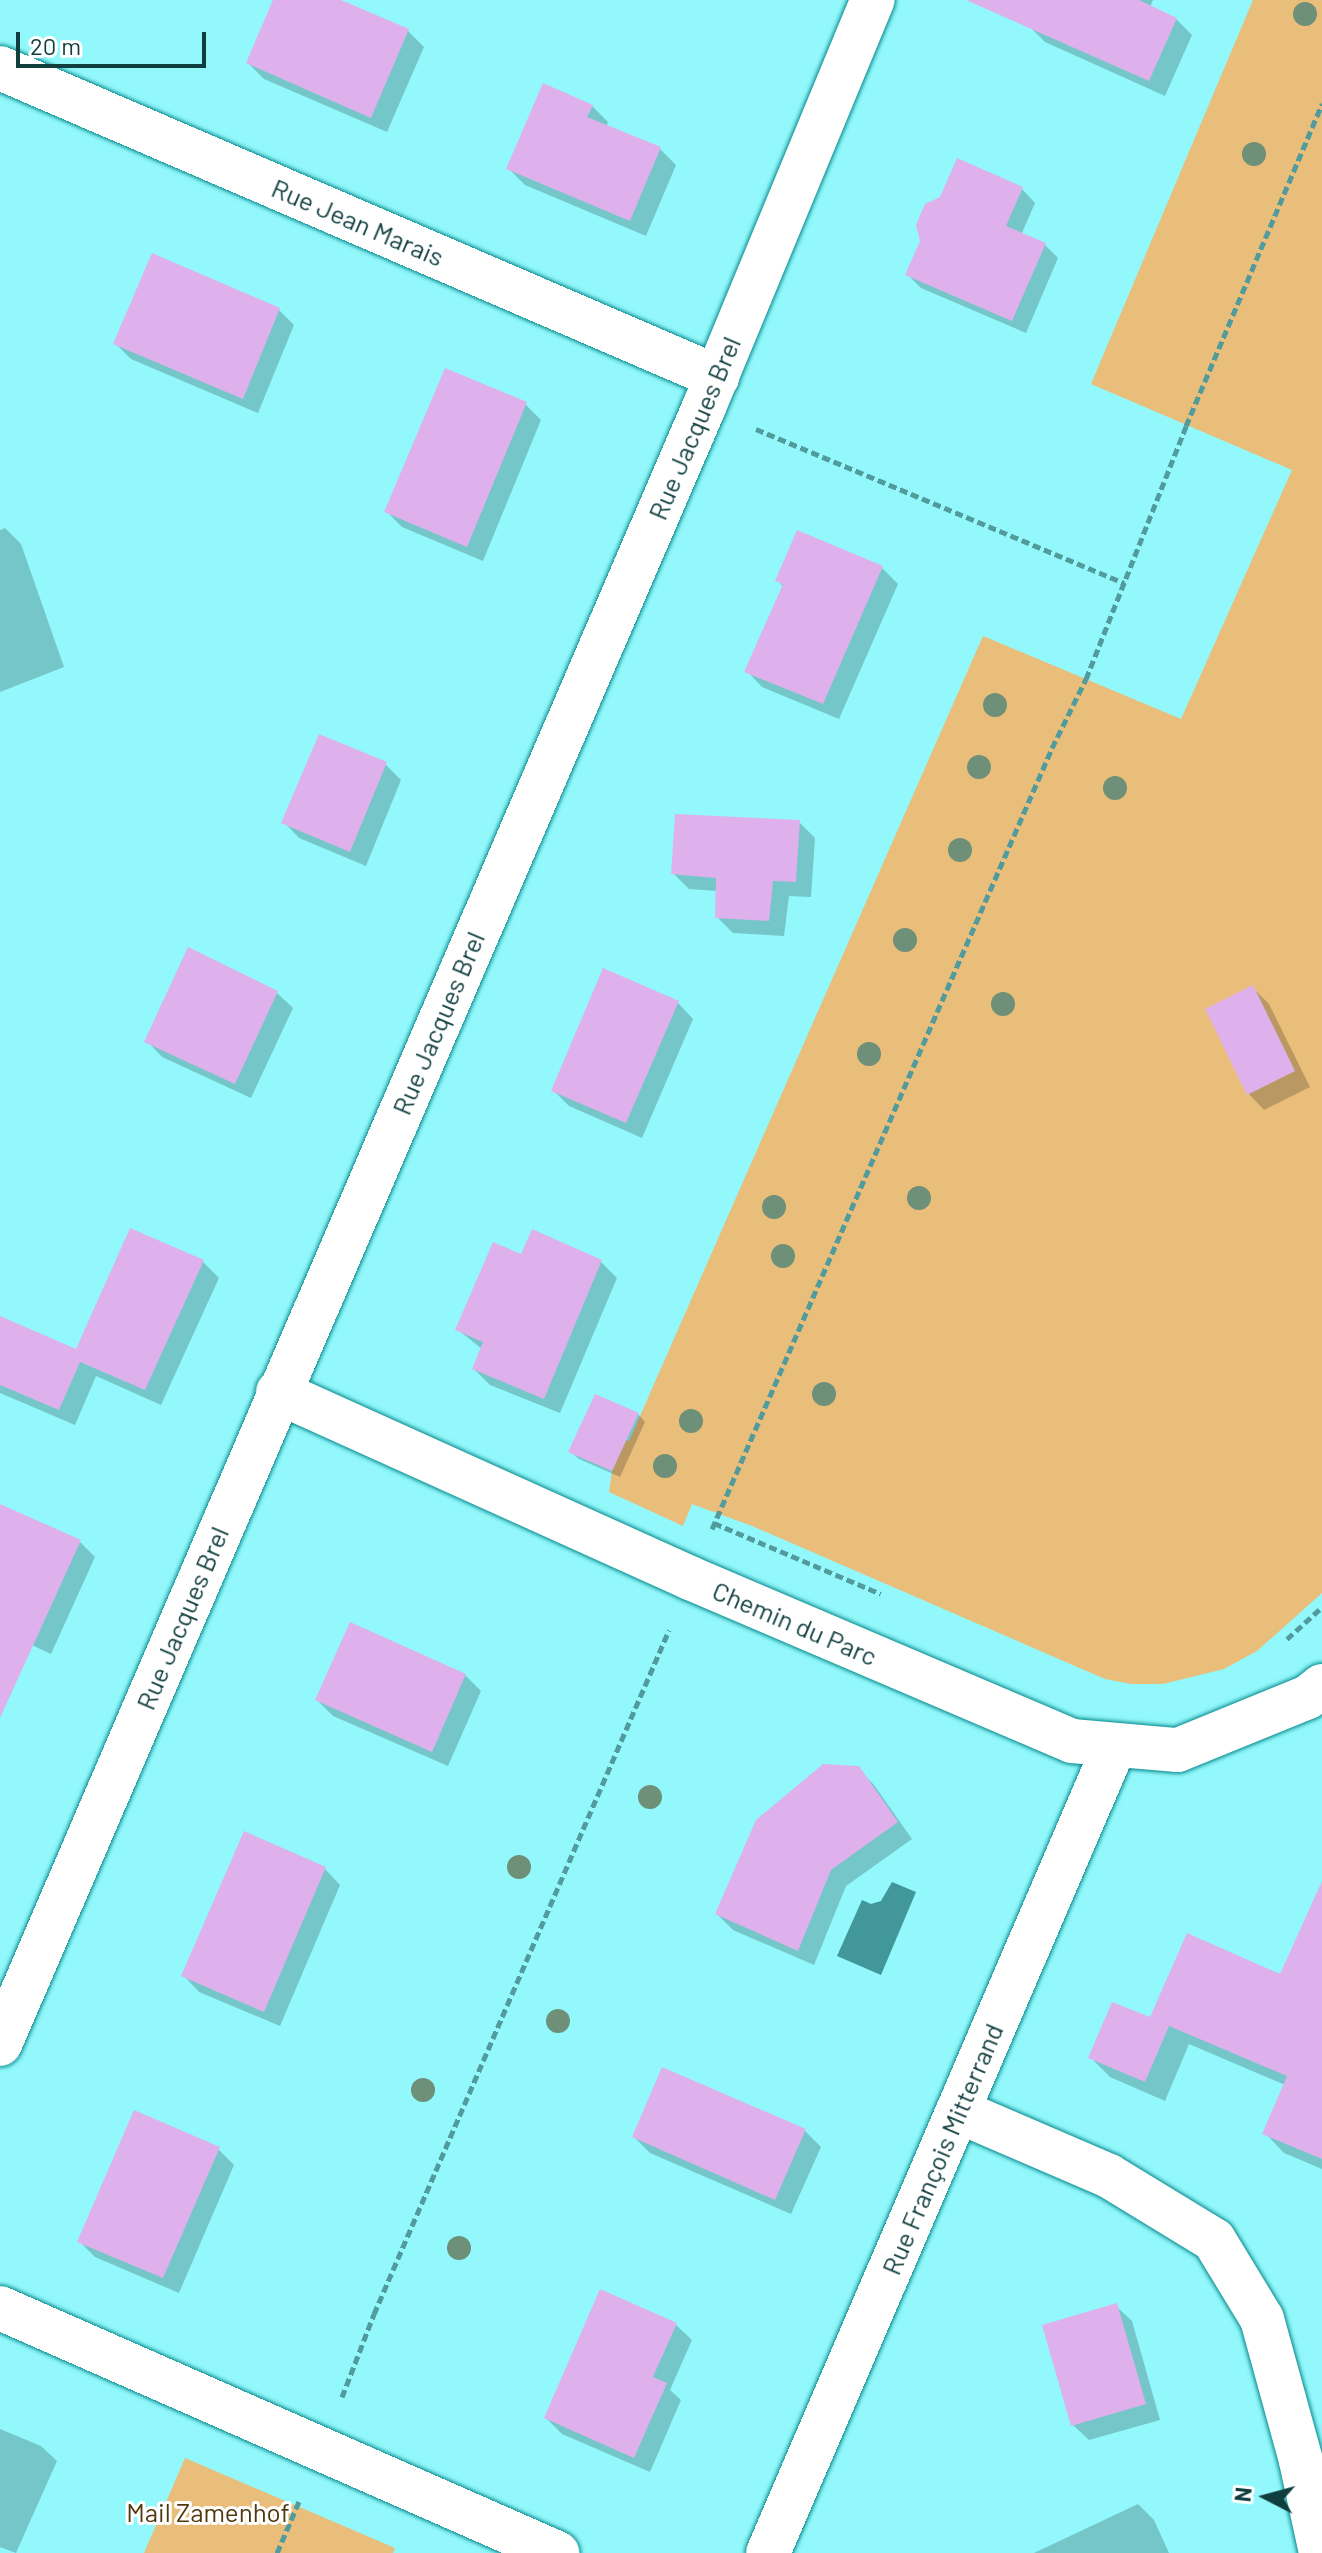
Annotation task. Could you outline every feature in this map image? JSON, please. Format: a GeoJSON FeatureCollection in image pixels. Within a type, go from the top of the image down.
{"type":"FeatureCollection","features":[{"type":"Feature","properties":{"kind":"street","name":"Rue Jacques Brel"},"geometry":{"type":"LineString","coordinates":[[0,2044],[717,377],[873,0]]}},
{"type":"Feature","properties":{"kind":"street","name":"Rue Jean Marais"},"geometry":{"type":"LineString","coordinates":[[0,68],[717,377]]}},
{"type":"Feature","properties":{"kind":"street","name":"Chemin du Parc"},"geometry":{"type":"LineString","coordinates":[[278,1392],[690,1578],[1072,1741],[1178,1750],[1308,1697],[1322,1686]]}},
{"type":"Feature","properties":{"kind":"street","name":"Rue François Mitterrand"},"geometry":{"type":"LineString","coordinates":[[768,2553],[1115,1745]]}},
{"type":"Feature","properties":{"kind":"street"},"geometry":{"type":"LineString","coordinates":[[958,2111],[1109,2176],[1214,2240],[1262,2319],[1301,2461],[1321,2553]]}},
{"type":"Feature","properties":{"kind":"street"},"geometry":{"type":"LineString","coordinates":[[0,2308],[557,2553]]}},
{"type":"Feature","properties":{"kind":"path"},"geometry":{"type":"LineString","coordinates":[[277,2553],[374,2314],[690,1578],[1052,748],[1086,679],[1186,426],[1322,104]]}},
{"type":"Feature","properties":{"kind":"path"},"geometry":{"type":"LineString","coordinates":[[714,1523],[891,1599]]}},
{"type":"Feature","properties":{"kind":"path"},"geometry":{"type":"LineString","coordinates":[[1278,1647],[1322,1607]]}},
{"type":"Feature","properties":{"kind":"green space"},"geometry":{"type":"Polygon","coordinates":[[[1253,0],[1322,0],[1322,1593],[1257,1651],[1224,1669],[1163,1684],[1131,1684],[1105,1679],[752,1526],[692,1504],[683,1526],[609,1492],[612,1471],[626,1440],[629,1441],[983,636],[1181,719],[1292,470],[1091,384],[1253,0]]]}},
{"type":"Feature","properties":{"kind":"green space","name":"Mail Zamenhof"},"geometry":{"type":"Polygon","coordinates":[[[185,2458],[395,2548],[393,2553],[144,2553],[185,2458]]]}},
{"type":"Feature","properties":{"kind":"water"},"geometry":{"type":"Polygon","coordinates":[[[892,1882],[916,1892],[881,1975],[837,1956],[862,1900],[871,1904],[881,1901],[892,1882]]]}},
{"type":"Feature","properties":{"kind":"building"},"geometry":{"type":"Polygon","coordinates":[[[273,0],[341,0],[409,29],[371,118],[246,63],[273,0]]]}},
{"type":"Feature","properties":{"kind":"building"},"geometry":{"type":"Polygon","coordinates":[[[966,0],[1139,0],[1177,18],[1149,81],[966,0]]]}},
{"type":"Feature","properties":{"kind":"building"},"geometry":{"type":"Polygon","coordinates":[[[543,83],[593,105],[587,117],[661,147],[630,221],[506,169],[543,83]]]}},
{"type":"Feature","properties":{"kind":"building"},"geometry":{"type":"Polygon","coordinates":[[[957,158],[1023,187],[1006,226],[1046,243],[1012,321],[905,275],[920,241],[916,225],[925,204],[940,197],[957,158]]]}},
{"type":"Feature","properties":{"kind":"building"},"geometry":{"type":"Polygon","coordinates":[[[152,253],[280,308],[243,399],[113,344],[152,253]]]}},
{"type":"Feature","properties":{"kind":"building"},"geometry":{"type":"Polygon","coordinates":[[[445,368],[527,402],[467,547],[384,512],[445,368]]]}},
{"type":"Feature","properties":{"kind":"building"},"geometry":{"type":"Polygon","coordinates":[[[797,530],[883,566],[823,704],[744,672],[783,584],[775,581],[797,530]]]}},
{"type":"Feature","properties":{"kind":"building"},"geometry":{"type":"Polygon","coordinates":[[[319,734],[387,762],[350,852],[281,823],[319,734]]]}},
{"type":"Feature","properties":{"kind":"building"},"geometry":{"type":"Polygon","coordinates":[[[675,814],[800,820],[796,882],[773,881],[769,921],[715,918],[716,878],[671,874],[675,814]]]}},
{"type":"Feature","properties":{"kind":"building"},"geometry":{"type":"Polygon","coordinates":[[[188,947],[278,991],[235,1084],[144,1042],[188,947]]]}},
{"type":"Feature","properties":{"kind":"building"},"geometry":{"type":"Polygon","coordinates":[[[603,968],[679,1001],[626,1123],[551,1091],[603,968]]]}},
{"type":"Feature","properties":{"kind":"building"},"geometry":{"type":"Polygon","coordinates":[[[1253,985],[1295,1071],[1247,1095],[1205,1009],[1253,985]]]}},
{"type":"Feature","properties":{"kind":"building"},"geometry":{"type":"Polygon","coordinates":[[[130,1228],[204,1260],[145,1390],[80,1362],[59,1410],[0,1385],[0,1316],[76,1349],[130,1228]]]}},
{"type":"Feature","properties":{"kind":"building"},"geometry":{"type":"Polygon","coordinates":[[[532,1229],[602,1260],[544,1399],[472,1369],[483,1342],[455,1330],[493,1242],[521,1254],[532,1229]]]}},
{"type":"Feature","properties":{"kind":"building"},"geometry":{"type":"Polygon","coordinates":[[[595,1394],[639,1413],[612,1471],[568,1452],[595,1394]]]}},
{"type":"Feature","properties":{"kind":"building"},"geometry":{"type":"Polygon","coordinates":[[[0,1504],[81,1540],[0,1718],[0,1504]]]}},
{"type":"Feature","properties":{"kind":"building"},"geometry":{"type":"Polygon","coordinates":[[[350,1622],[466,1674],[432,1752],[315,1700],[350,1622]]]}},
{"type":"Feature","properties":{"kind":"building"},"geometry":{"type":"Polygon","coordinates":[[[823,1764],[859,1766],[898,1822],[831,1870],[798,1951],[715,1914],[756,1820],[823,1764]]]}},
{"type":"Feature","properties":{"kind":"building"},"geometry":{"type":"Polygon","coordinates":[[[244,1831],[326,1867],[264,2012],[181,1976],[244,1831]]]}},
{"type":"Feature","properties":{"kind":"building"},"geometry":{"type":"Polygon","coordinates":[[[1322,1881],[1322,2159],[1262,2134],[1287,2076],[1169,2026],[1145,2082],[1088,2058],[1112,2002],[1150,2017],[1187,1933],[1280,1974],[1322,1881]]]}},
{"type":"Feature","properties":{"kind":"building"},"geometry":{"type":"Polygon","coordinates":[[[662,2067],[806,2129],[775,2200],[632,2137],[662,2067]]]}},
{"type":"Feature","properties":{"kind":"building"},"geometry":{"type":"Polygon","coordinates":[[[134,2110],[220,2147],[163,2278],[77,2242],[134,2110]]]}},
{"type":"Feature","properties":{"kind":"building"},"geometry":{"type":"Polygon","coordinates":[[[600,2289],[677,2323],[653,2377],[667,2383],[634,2458],[544,2418],[600,2289]]]}},
{"type":"Feature","properties":{"kind":"building"},"geometry":{"type":"Polygon","coordinates":[[[1117,2303],[1146,2404],[1071,2426],[1042,2325],[1117,2303]]]}}]}
